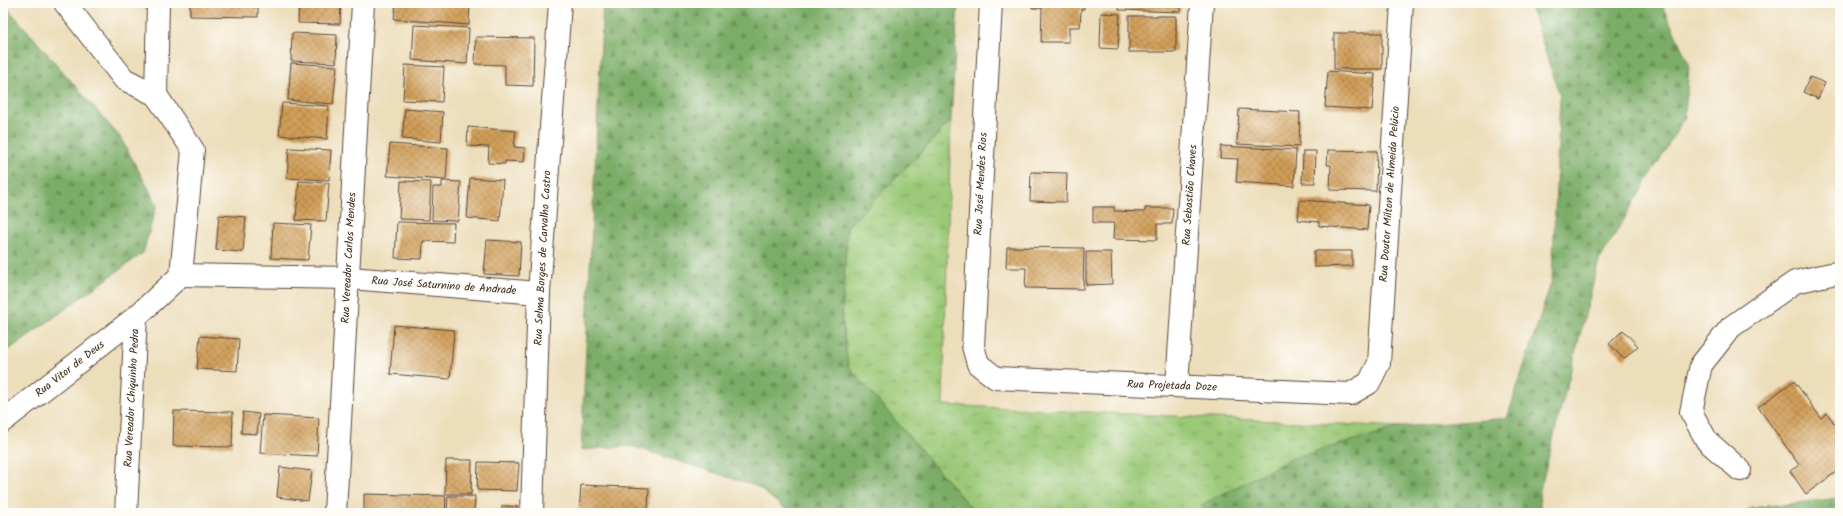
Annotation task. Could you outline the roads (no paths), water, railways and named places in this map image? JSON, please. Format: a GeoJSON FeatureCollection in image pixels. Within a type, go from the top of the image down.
{"type":"FeatureCollection","features":[{"type":"Feature","properties":{"kind":"street"},"geometry":{"type":"LineString","coordinates":[[65,3],[124,79],[156,95],[193,150],[181,275]]}},
{"type":"Feature","properties":{"kind":"street"},"geometry":{"type":"LineString","coordinates":[[156,95],[158,3]]}},
{"type":"Feature","properties":{"kind":"street","name":"Rua Vereador Carlos Mendes"},"geometry":{"type":"LineString","coordinates":[[335,513],[363,3]]}},
{"type":"Feature","properties":{"kind":"street","name":"Rua Selma Borges de Carvalho Castro"},"geometry":{"type":"LineString","coordinates":[[532,513],[539,293],[560,3]]}},
{"type":"Feature","properties":{"kind":"street","name":"Rua José Mendes Rios"},"geometry":{"type":"LineString","coordinates":[[978,364],[972,346],[991,3]]}},
{"type":"Feature","properties":{"kind":"street","name":"Rua Sebastião Chaves"},"geometry":{"type":"LineString","coordinates":[[1177,386],[1202,3]]}},
{"type":"Feature","properties":{"kind":"street","name":"Rua Doutor Milton de Almeida Pelúcio"},"geometry":{"type":"LineString","coordinates":[[1369,384],[1379,363],[1402,3]]}},
{"type":"Feature","properties":{"kind":"street"},"geometry":{"type":"LineString","coordinates":[[1740,470],[1707,441],[1692,412],[1701,365],[1731,327],[1795,282],[1840,272]]}},
{"type":"Feature","properties":{"kind":"street","name":"Rua José Saturnino de Andrade"},"geometry":{"type":"LineString","coordinates":[[181,275],[349,278],[539,293]]}},
{"type":"Feature","properties":{"kind":"street","name":"Rua Vereador Chiquinho Pedra"},"geometry":{"type":"LineString","coordinates":[[126,513],[136,317],[181,275]]}},
{"type":"Feature","properties":{"kind":"street","name":"Rua Vitor de Deus"},"geometry":{"type":"LineString","coordinates":[[3,422],[136,317]]}},
{"type":"Feature","properties":{"kind":"street","name":"Rua Projetada Doze"},"geometry":{"type":"LineString","coordinates":[[978,364],[996,378],[1350,394],[1369,384]]}}]}
